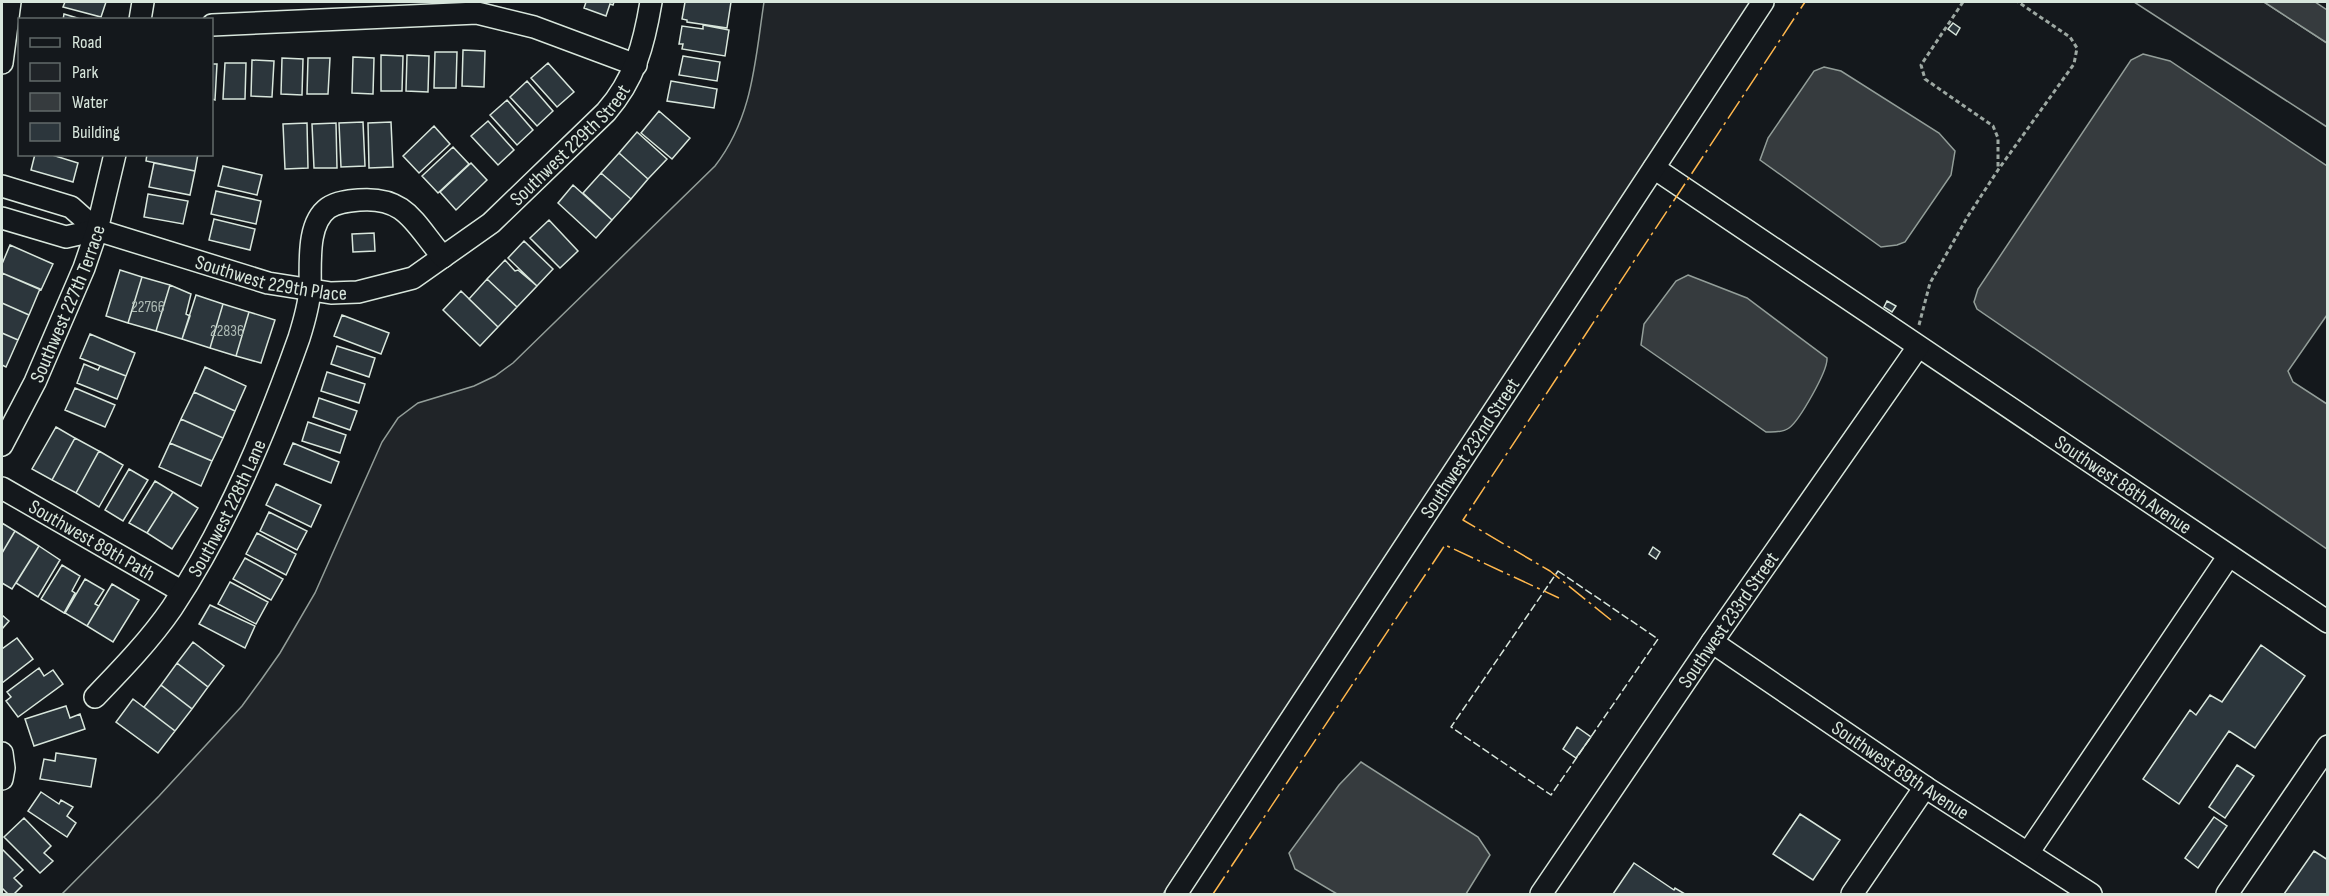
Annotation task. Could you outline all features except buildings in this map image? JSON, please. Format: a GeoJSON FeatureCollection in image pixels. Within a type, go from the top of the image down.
{"type":"FeatureCollection","features":[{"type":"Feature","properties":{"kind":"street"},"geometry":{"type":"LineString","coordinates":[[2,63],[10,2]]}},
{"type":"Feature","properties":{"kind":"street"},"geometry":{"type":"LineString","coordinates":[[140,18],[143,2]]}},
{"type":"Feature","properties":{"kind":"street","name":"Southwest 229th Street"},"geometry":{"type":"LineString","coordinates":[[443,257],[491,223],[596,122],[621,93],[636,65],[645,37],[651,2]]}},
{"type":"Feature","properties":{"kind":"street","name":"Southwest 232nd Street"},"geometry":{"type":"LineString","coordinates":[[1176,894],[1763,2]]}},
{"type":"Feature","properties":{"kind":"street"},"geometry":{"type":"LineString","coordinates":[[213,25],[477,13],[534,27],[636,65]]}},
{"type":"Feature","properties":{"kind":"street","name":"Southwest 227th Terrace"},"geometry":{"type":"LineString","coordinates":[[2,445],[35,382],[84,268],[97,230],[115,156]]}},
{"type":"Feature","properties":{"kind":"street","name":"Southwest 88th Avenue"},"geometry":{"type":"LineString","coordinates":[[1654,168],[2228,557],[2328,622]]}},
{"type":"Feature","properties":{"kind":"street","name":"Southwest 229th Place"},"geometry":{"type":"LineString","coordinates":[[2,186],[70,207],[97,230],[268,283],[310,291],[358,292],[413,278],[443,257]]}},
{"type":"Feature","properties":{"kind":"street","name":"Southwest 228th Lane"},"geometry":{"type":"LineString","coordinates":[[95,697],[156,628],[181,591],[252,462],[298,339],[310,291],[309,267],[316,225],[330,207],[345,201],[375,199],[395,204],[411,218],[443,257]]}},
{"type":"Feature","properties":{"kind":"street","name":"Southwest 229th Place"},"geometry":{"type":"LineString","coordinates":[[2,218],[66,237],[97,230]]}},
{"type":"Feature","properties":{"kind":"street","name":"Southwest 233rd Street"},"geometry":{"type":"LineString","coordinates":[[1541,894],[1916,345]]}},
{"type":"Feature","properties":{"kind":"street","name":"Southwest 89th Path"},"geometry":{"type":"LineString","coordinates":[[2,488],[181,591]]}},
{"type":"Feature","properties":{"kind":"street"},"geometry":{"type":"LineString","coordinates":[[2028,853],[2228,557]]}},
{"type":"Feature","properties":{"kind":"street","name":"Southwest 89th Avenue"},"geometry":{"type":"LineString","coordinates":[[1712,642],[1925,787],[2091,894]]}},
{"type":"Feature","properties":{"kind":"street"},"geometry":{"type":"LineString","coordinates":[[2227,894],[2321,769],[2328,746]]}},
{"type":"Feature","properties":{"kind":"street"},"geometry":{"type":"LineString","coordinates":[[1852,894],[1925,787]]}},
{"type":"Feature","properties":{"kind":"path"},"geometry":{"type":"LineString","coordinates":[[1964,2],[1921,65],[1924,79],[1993,126],[1998,138],[1998,170]]}},
{"type":"Feature","properties":{"kind":"path"},"geometry":{"type":"LineString","coordinates":[[1916,345],[1930,283],[1968,216],[1998,170],[2074,64],[2077,48],[2070,37],[2018,2]]}},
{"type":"Feature","properties":{"kind":"green space"},"geometry":{"type":"Polygon","coordinates":[[[764,2],[1751,2],[1163,894],[62,894],[159,796],[242,706],[261,680],[280,653],[315,593],[382,442],[398,418],[418,403],[474,386],[495,376],[513,363],[715,166],[728,147],[745,108],[755,67],[764,2]]]}},
{"type":"Feature","properties":{"kind":"green space"},"geometry":{"type":"Polygon","coordinates":[[[2134,2],[2264,2],[2327,43],[2327,127],[2134,2]]]}},
{"type":"Feature","properties":{"kind":"water"},"geometry":{"type":"Polygon","coordinates":[[[2264,2],[2315,2],[2327,10],[2327,43],[2264,2]]]}},
{"type":"Feature","properties":{"kind":"water"},"geometry":{"type":"Polygon","coordinates":[[[2143,54],[2170,61],[2327,166],[2327,315],[2288,371],[2293,382],[2327,404],[2327,549],[1977,309],[1974,302],[1978,289],[2131,60],[2143,54]]]}},
{"type":"Feature","properties":{"kind":"water"},"geometry":{"type":"Polygon","coordinates":[[[1824,67],[1841,71],[1939,133],[1955,151],[1951,175],[1905,242],[1881,247],[1760,160],[1768,138],[1814,71],[1824,67]]]}},
{"type":"Feature","properties":{"kind":"water"},"geometry":{"type":"Polygon","coordinates":[[[1688,275],[1747,298],[1827,358],[1823,373],[1812,395],[1794,424],[1786,430],[1766,432],[1641,345],[1644,324],[1676,281],[1688,275]]]}},
{"type":"Feature","properties":{"kind":"water"},"geometry":{"type":"Polygon","coordinates":[[[1361,762],[1478,837],[1490,855],[1466,894],[1337,894],[1295,869],[1289,853],[1339,785],[1361,762]]]}},
{"type":"Feature","properties":{"kind":"fence"},"geometry":{"type":"LineString","coordinates":[[1558,571],[1658,639],[1551,795],[1451,727],[1558,571]]}},
{"type":"Feature","properties":{"kind":"power"},"geometry":{"type":"LineString","coordinates":[[1611,620],[1550,571],[1463,520],[1805,2]]}},
{"type":"Feature","properties":{"kind":"power"},"geometry":{"type":"LineString","coordinates":[[1213,894],[1445,545],[1559,598]]}}]}
